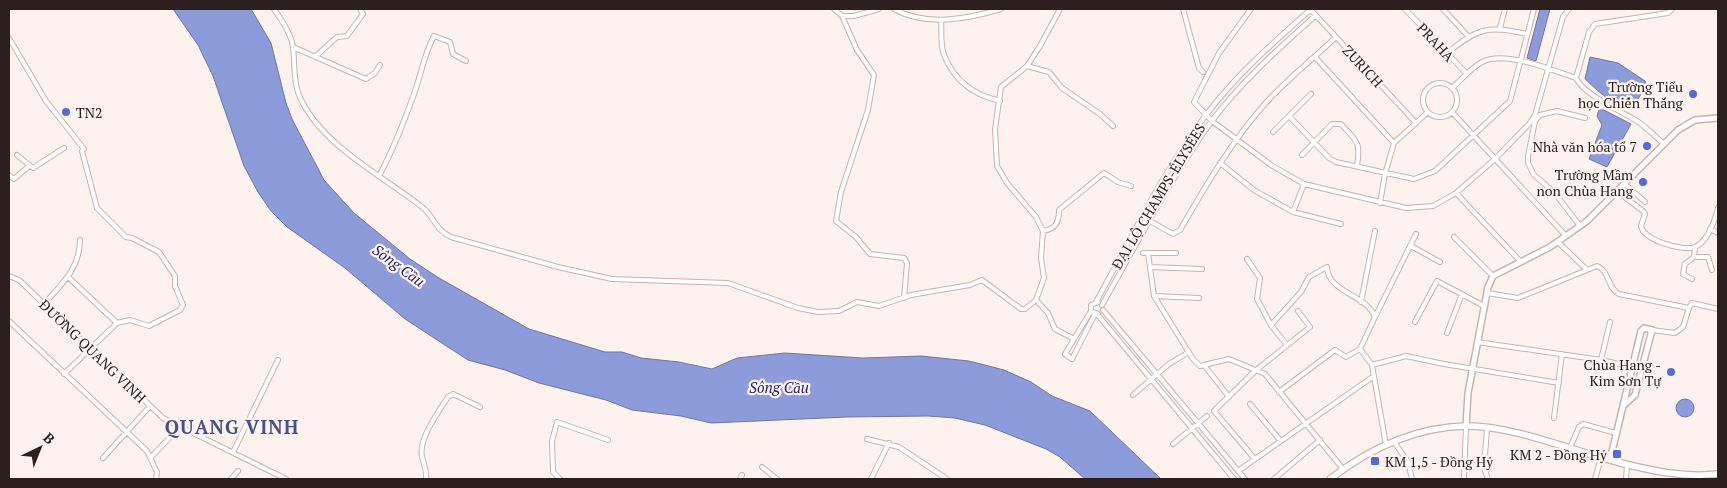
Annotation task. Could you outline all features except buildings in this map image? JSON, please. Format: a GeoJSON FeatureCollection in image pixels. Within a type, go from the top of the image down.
{"type":"FeatureCollection","features":[{"type":"Feature","properties":{"kind":"main road"},"geometry":{"type":"LineString","coordinates":[[1330,479],[1343,469],[1386,445],[1424,432],[1466,426],[1487,428],[1570,448],[1601,458],[1698,478],[1718,474]]}},
{"type":"Feature","properties":{"kind":"street"},"geometry":{"type":"LineString","coordinates":[[274,9],[290,35],[293,47],[295,84],[305,106],[339,146],[424,208],[444,234],[558,267],[612,279],[728,283],[798,308],[818,312],[839,311],[857,302],[879,306],[904,298],[970,285],[982,280],[1021,309],[1025,309],[1036,300],[1044,278],[1041,258],[1043,231],[1036,217],[1007,183],[997,166],[996,129],[1001,87],[1027,66],[1060,9]]}},
{"type":"Feature","properties":{"kind":"street"},"geometry":{"type":"LineString","coordinates":[[316,56],[336,37],[347,36],[363,14],[360,9]]}},
{"type":"Feature","properties":{"kind":"street"},"geometry":{"type":"LineString","coordinates":[[834,9],[842,16],[857,50],[872,72],[873,80],[866,118],[841,192],[836,221],[856,237],[870,254],[904,258],[907,263],[904,298]]}},
{"type":"Feature","properties":{"kind":"street"},"geometry":{"type":"LineString","coordinates":[[842,16],[854,16],[879,9]]}},
{"type":"Feature","properties":{"kind":"street"},"geometry":{"type":"LineString","coordinates":[[894,9],[902,13],[941,20],[972,17],[1001,9]]}},
{"type":"Feature","properties":{"kind":"street"},"geometry":{"type":"LineString","coordinates":[[1183,9],[1199,68],[1203,72]]}},
{"type":"Feature","properties":{"kind":"street"},"geometry":{"type":"LineString","coordinates":[[1251,9],[1219,53],[1194,102],[1212,121],[1278,170],[1304,184],[1406,208],[1433,206],[1456,193],[1495,159],[1529,124],[1535,114],[1563,17],[1568,9]]}},
{"type":"Feature","properties":{"kind":"street","name":"ĐẠI LỘ CHAMPS-ÉLYSÉES"},"geometry":{"type":"LineString","coordinates":[[1312,12],[1212,121],[1189,154],[1072,359],[1065,354],[1091,311],[1091,305],[1096,302],[1182,149],[1206,115],[1260,54],[1312,12],[1317,9]]}},
{"type":"Feature","properties":{"kind":"street","name":"PRAHA"},"geometry":{"type":"LineString","coordinates":[[1405,9],[1467,74]]}},
{"type":"Feature","properties":{"kind":"street"},"geometry":{"type":"LineString","coordinates":[[1443,9],[1468,36]]}},
{"type":"Feature","properties":{"kind":"street"},"geometry":{"type":"LineString","coordinates":[[1500,28],[1505,9]]}},
{"type":"Feature","properties":{"kind":"street"},"geometry":{"type":"LineString","coordinates":[[1289,116],[1330,158],[1385,174],[1414,179],[1426,176],[1435,171],[1510,101],[1534,9]]}},
{"type":"Feature","properties":{"kind":"street"},"geometry":{"type":"LineString","coordinates":[[1576,78],[1589,32],[1595,24],[1668,13],[1672,9]]}},
{"type":"Feature","properties":{"kind":"street","name":"ZURICH"},"geometry":{"type":"LineString","coordinates":[[1312,12],[1416,123]]}},
{"type":"Feature","properties":{"kind":"street"},"geometry":{"type":"LineString","coordinates":[[941,20],[943,54],[956,74],[970,90],[1000,101]]}},
{"type":"Feature","properties":{"kind":"street"},"geometry":{"type":"LineString","coordinates":[[1447,53],[1468,36],[1482,30],[1500,28],[1527,34]]}},
{"type":"Feature","properties":{"kind":"street"},"geometry":{"type":"LineString","coordinates":[[379,176],[391,153],[414,94],[427,50],[434,36],[450,42],[454,54],[466,61]]}},
{"type":"Feature","properties":{"kind":"street"},"geometry":{"type":"LineString","coordinates":[[1150,221],[1173,234],[1180,230],[1237,138],[1264,106],[1336,37]]}},
{"type":"Feature","properties":{"kind":"street"},"geometry":{"type":"LineString","coordinates":[[9,38],[46,101],[83,150],[98,210],[126,237],[158,250],[175,276],[175,286],[183,302],[180,310],[152,325],[146,326],[130,320],[117,323],[64,374]]}},
{"type":"Feature","properties":{"kind":"street"},"geometry":{"type":"LineString","coordinates":[[293,47],[366,79],[375,74],[380,65]]}},
{"type":"Feature","properties":{"kind":"street"},"geometry":{"type":"LineString","coordinates":[[1315,57],[1394,143]]}},
{"type":"Feature","properties":{"kind":"street"},"geometry":{"type":"LineString","coordinates":[[1452,88],[1481,63],[1494,58],[1520,61],[1576,78],[1580,85],[1612,109],[1637,121],[1664,144]]}},
{"type":"Feature","properties":{"kind":"street"},"geometry":{"type":"LineString","coordinates":[[1027,66],[1049,72],[1063,89],[1094,110],[1113,126]]}},
{"type":"Feature","properties":{"kind":"street"},"geometry":{"type":"LineString","coordinates":[[1444,83],[1452,88],[1456,103],[1452,112],[1442,117],[1428,112],[1424,108],[1423,96],[1429,86],[1444,83]]}},
{"type":"Feature","properties":{"kind":"street"},"geometry":{"type":"LineString","coordinates":[[1273,132],[1310,94]]}},
{"type":"Feature","properties":{"kind":"street"},"geometry":{"type":"LineString","coordinates":[[1580,226],[1554,192],[1534,175],[1528,163],[1528,156],[1535,121],[1540,115],[1557,111],[1585,118]]}},
{"type":"Feature","properties":{"kind":"street"},"geometry":{"type":"LineString","coordinates":[[1380,203],[1385,174],[1394,143],[1428,112]]}},
{"type":"Feature","properties":{"kind":"street"},"geometry":{"type":"LineString","coordinates":[[1452,112],[1566,236]]}},
{"type":"Feature","properties":{"kind":"street"},"geometry":{"type":"LineString","coordinates":[[1464,479],[1466,426],[1472,369],[1484,306],[1493,276],[1522,263],[1558,242],[1580,226],[1618,192],[1678,130],[1695,120],[1718,118]]}},
{"type":"Feature","properties":{"kind":"street"},"geometry":{"type":"LineString","coordinates":[[1302,154],[1332,124],[1341,124],[1358,143],[1360,150],[1357,166]]}},
{"type":"Feature","properties":{"kind":"street"},"geometry":{"type":"LineString","coordinates":[[17,154],[29,166],[36,167],[64,148]]}},
{"type":"Feature","properties":{"kind":"street"},"geometry":{"type":"LineString","coordinates":[[1220,163],[1254,190],[1293,212],[1341,224]]}},
{"type":"Feature","properties":{"kind":"street"},"geometry":{"type":"LineString","coordinates":[[9,175],[14,179],[29,166]]}},
{"type":"Feature","properties":{"kind":"street"},"geometry":{"type":"LineString","coordinates":[[1043,231],[1054,227],[1059,222],[1059,210],[1104,174],[1118,182],[1131,186]]}},
{"type":"Feature","properties":{"kind":"street"},"geometry":{"type":"LineString","coordinates":[[1293,212],[1304,184]]}},
{"type":"Feature","properties":{"kind":"street"},"geometry":{"type":"LineString","coordinates":[[1625,184],[1646,202]]}},
{"type":"Feature","properties":{"kind":"street"},"geometry":{"type":"LineString","coordinates":[[1618,192],[1645,214],[1641,226],[1644,233],[1661,243],[1682,248],[1695,247],[1704,240],[1718,208]]}},
{"type":"Feature","properties":{"kind":"street"},"geometry":{"type":"LineString","coordinates":[[1456,193],[1522,263]]}},
{"type":"Feature","properties":{"kind":"street"},"geometry":{"type":"LineString","coordinates":[[1710,229],[1718,233]]}},
{"type":"Feature","properties":{"kind":"street"},"geometry":{"type":"LineString","coordinates":[[1361,302],[1376,231]]}},
{"type":"Feature","properties":{"kind":"street"},"geometry":{"type":"LineString","coordinates":[[1279,392],[1335,350],[1346,356],[1360,349],[1416,234]]}},
{"type":"Feature","properties":{"kind":"street"},"geometry":{"type":"LineString","coordinates":[[1454,237],[1493,276]]}},
{"type":"Feature","properties":{"kind":"street"},"geometry":{"type":"LineString","coordinates":[[44,304],[68,277],[79,259],[80,240]]}},
{"type":"Feature","properties":{"kind":"street"},"geometry":{"type":"LineString","coordinates":[[1558,242],[1586,269]]}},
{"type":"Feature","properties":{"kind":"street"},"geometry":{"type":"LineString","coordinates":[[1411,246],[1440,262]]}},
{"type":"Feature","properties":{"kind":"street"},"geometry":{"type":"LineString","coordinates":[[1694,257],[1695,247]]}},
{"type":"Feature","properties":{"kind":"street"},"geometry":{"type":"LineString","coordinates":[[1143,252],[1176,253]]}},
{"type":"Feature","properties":{"kind":"street"},"geometry":{"type":"LineString","coordinates":[[1148,253],[1154,296],[1189,352],[1200,366],[1229,359],[1265,374],[1343,469]]}},
{"type":"Feature","properties":{"kind":"street"},"geometry":{"type":"LineString","coordinates":[[1692,279],[1683,274],[1685,264],[1694,257],[1708,258],[1712,270]]}},
{"type":"Feature","properties":{"kind":"street"},"geometry":{"type":"LineString","coordinates":[[1247,259],[1260,278],[1256,296],[1271,325],[1286,344]]}},
{"type":"Feature","properties":{"kind":"street"},"geometry":{"type":"LineString","coordinates":[[1150,267],[1202,269]]}},
{"type":"Feature","properties":{"kind":"street"},"geometry":{"type":"LineString","coordinates":[[1271,325],[1301,292],[1309,277],[1327,267],[1333,283],[1361,302],[1375,317]]}},
{"type":"Feature","properties":{"kind":"street"},"geometry":{"type":"LineString","coordinates":[[1487,293],[1518,298],[1586,269],[1601,267],[1611,287],[1620,294],[1689,308]]}},
{"type":"Feature","properties":{"kind":"street","name":"ĐƯỜNG QUANG VINH"},"geometry":{"type":"LineString","coordinates":[[9,276],[19,280],[163,418],[286,479]]}},
{"type":"Feature","properties":{"kind":"street"},"geometry":{"type":"LineString","coordinates":[[68,277],[117,323]]}},
{"type":"Feature","properties":{"kind":"street"},"geometry":{"type":"LineString","coordinates":[[1415,322],[1437,281],[1484,306]]}},
{"type":"Feature","properties":{"kind":"street"},"geometry":{"type":"LineString","coordinates":[[1446,333],[1462,294]]}},
{"type":"Feature","properties":{"kind":"street"},"geometry":{"type":"LineString","coordinates":[[1154,296],[1199,298]]}},
{"type":"Feature","properties":{"kind":"street"},"geometry":{"type":"LineString","coordinates":[[1036,300],[1048,313],[1055,329],[1074,339]]}},
{"type":"Feature","properties":{"kind":"street"},"geometry":{"type":"LineString","coordinates":[[1096,302],[1245,479]]}},
{"type":"Feature","properties":{"kind":"street"},"geometry":{"type":"LineString","coordinates":[[1610,460],[1641,331],[1644,328],[1675,333],[1683,326],[1692,303],[1718,309]]}},
{"type":"Feature","properties":{"kind":"street"},"geometry":{"type":"LineString","coordinates":[[1091,311],[1096,314],[1151,379],[1231,478]]}},
{"type":"Feature","properties":{"kind":"street"},"geometry":{"type":"LineString","coordinates":[[1254,458],[1214,411],[1255,371],[1286,344],[1310,327],[1298,311]]}},
{"type":"Feature","properties":{"kind":"street"},"geometry":{"type":"LineString","coordinates":[[9,321],[151,457],[157,472],[157,479]]}},
{"type":"Feature","properties":{"kind":"street"},"geometry":{"type":"LineString","coordinates":[[1601,360],[1610,322]]}},
{"type":"Feature","properties":{"kind":"street"},"geometry":{"type":"LineString","coordinates":[[1623,406],[1635,395],[1652,330]]}},
{"type":"Feature","properties":{"kind":"street"},"geometry":{"type":"LineString","coordinates":[[1477,342],[1601,360],[1632,367]]}},
{"type":"Feature","properties":{"kind":"street"},"geometry":{"type":"LineString","coordinates":[[1360,349],[1372,366],[1386,445]]}},
{"type":"Feature","properties":{"kind":"street"},"geometry":{"type":"LineString","coordinates":[[1132,394],[1156,374],[1189,352]]}},
{"type":"Feature","properties":{"kind":"street"},"geometry":{"type":"LineString","coordinates":[[1554,418],[1562,354]]}},
{"type":"Feature","properties":{"kind":"street"},"geometry":{"type":"LineString","coordinates":[[1372,366],[1406,356],[1559,383]]}},
{"type":"Feature","properties":{"kind":"street"},"geometry":{"type":"LineString","coordinates":[[233,452],[278,360]]}},
{"type":"Feature","properties":{"kind":"street"},"geometry":{"type":"LineString","coordinates":[[1204,365],[1229,397]]}},
{"type":"Feature","properties":{"kind":"street"},"geometry":{"type":"LineString","coordinates":[[1238,471],[1374,376]]}},
{"type":"Feature","properties":{"kind":"street"},"geometry":{"type":"LineString","coordinates":[[426,479],[426,468],[421,455],[426,432],[448,397],[453,394],[480,407]]}},
{"type":"Feature","properties":{"kind":"street"},"geometry":{"type":"LineString","coordinates":[[1250,404],[1280,440]]}},
{"type":"Feature","properties":{"kind":"street"},"geometry":{"type":"LineString","coordinates":[[103,458],[150,406]]}},
{"type":"Feature","properties":{"kind":"street"},"geometry":{"type":"LineString","coordinates":[[1173,444],[1208,416]]}},
{"type":"Feature","properties":{"kind":"street"},"geometry":{"type":"LineString","coordinates":[[560,479],[553,472],[552,441],[557,422],[608,440]]}},
{"type":"Feature","properties":{"kind":"street"},"geometry":{"type":"LineString","coordinates":[[1570,448],[1579,427],[1583,424],[1616,433]]}},
{"type":"Feature","properties":{"kind":"street"},"geometry":{"type":"LineString","coordinates":[[151,457],[180,427]]}},
{"type":"Feature","properties":{"kind":"street"},"geometry":{"type":"LineString","coordinates":[[1487,428],[1484,468],[1488,479]]}},
{"type":"Feature","properties":{"kind":"street"},"geometry":{"type":"LineString","coordinates":[[866,439],[889,443],[906,450],[947,479]]}},
{"type":"Feature","properties":{"kind":"street"},"geometry":{"type":"LineString","coordinates":[[1274,479],[1320,440]]}},
{"type":"Feature","properties":{"kind":"street"},"geometry":{"type":"LineString","coordinates":[[1394,442],[1408,462],[1412,479]]}},
{"type":"Feature","properties":{"kind":"street"},"geometry":{"type":"LineString","coordinates":[[871,479],[889,443]]}},
{"type":"Feature","properties":{"kind":"street"},"geometry":{"type":"LineString","coordinates":[[1595,479],[1601,458]]}},
{"type":"Feature","properties":{"kind":"street"},"geometry":{"type":"LineString","coordinates":[[1626,479],[1627,464]]}},
{"type":"Feature","properties":{"kind":"street"},"geometry":{"type":"LineString","coordinates":[[762,467],[777,479]]}},
{"type":"Feature","properties":{"kind":"street"},"geometry":{"type":"LineString","coordinates":[[230,479],[238,472]]}},
{"type":"Feature","properties":{"kind":"water","name":"Sông Cầu"},"geometry":{"type":"Polygon","coordinates":[[[173,9],[251,9],[271,43],[286,103],[292,119],[324,180],[354,213],[410,259],[439,278],[529,329],[605,352],[622,352],[641,358],[679,362],[712,369],[737,358],[785,353],[863,358],[921,356],[969,361],[1004,370],[1031,382],[1052,396],[1090,411],[1161,479],[1085,479],[1060,457],[1046,449],[985,425],[955,418],[928,416],[847,417],[711,423],[681,416],[632,410],[606,400],[539,383],[505,370],[468,360],[405,319],[345,268],[287,227],[271,211],[244,166],[213,76],[198,45],[173,9]]]}},
{"type":"Feature","properties":{"kind":"water"},"geometry":{"type":"Polygon","coordinates":[[[1540,9],[1550,9],[1536,61],[1527,58],[1540,9]]]}},
{"type":"Feature","properties":{"kind":"water"},"geometry":{"type":"Polygon","coordinates":[[[1590,57],[1618,63],[1645,81],[1647,85],[1632,108],[1626,108],[1614,103],[1585,79],[1590,57]]]}},
{"type":"Feature","properties":{"kind":"water"},"geometry":{"type":"Polygon","coordinates":[[[1599,110],[1604,110],[1631,124],[1607,167],[1589,159],[1602,125],[1597,116],[1599,110]]]}},
{"type":"Feature","properties":{"kind":"water"},"geometry":{"type":"Polygon","coordinates":[[[1681,399],[1689,399],[1694,404],[1692,415],[1681,417],[1676,412],[1676,404],[1681,399]]]}},
{"type":"Feature","properties":{"kind":"place","name":"Trường Tiểu học Chiến Thắng"},"geometry":{"type":"Point","coordinates":[1693,94]}},
{"type":"Feature","properties":{"kind":"place","name":"TN2"},"geometry":{"type":"Point","coordinates":[66,112]}},
{"type":"Feature","properties":{"kind":"place","name":"Nhà văn hóa tổ 7"},"geometry":{"type":"Point","coordinates":[1647,146]}},
{"type":"Feature","properties":{"kind":"place","name":"Trường Mầm non Chùa Hang"},"geometry":{"type":"Point","coordinates":[1643,182]}},
{"type":"Feature","properties":{"kind":"place","name":"Chùa Hang - Kim Sơn Tự"},"geometry":{"type":"Point","coordinates":[1671,372]}},
{"type":"Feature","properties":{"kind":"place","name":"KM 2 - Đồng Hỷ"},"geometry":{"type":"Point","coordinates":[1617,454]}},
{"type":"Feature","properties":{"kind":"place","name":"KM 1,5 - Đồng Hỷ"},"geometry":{"type":"Point","coordinates":[1375,461]}},
{"type":"Feature","properties":{"kind":"district","name":"QUANG VINH"},"geometry":{"type":"Point","coordinates":[232,426]}}]}
